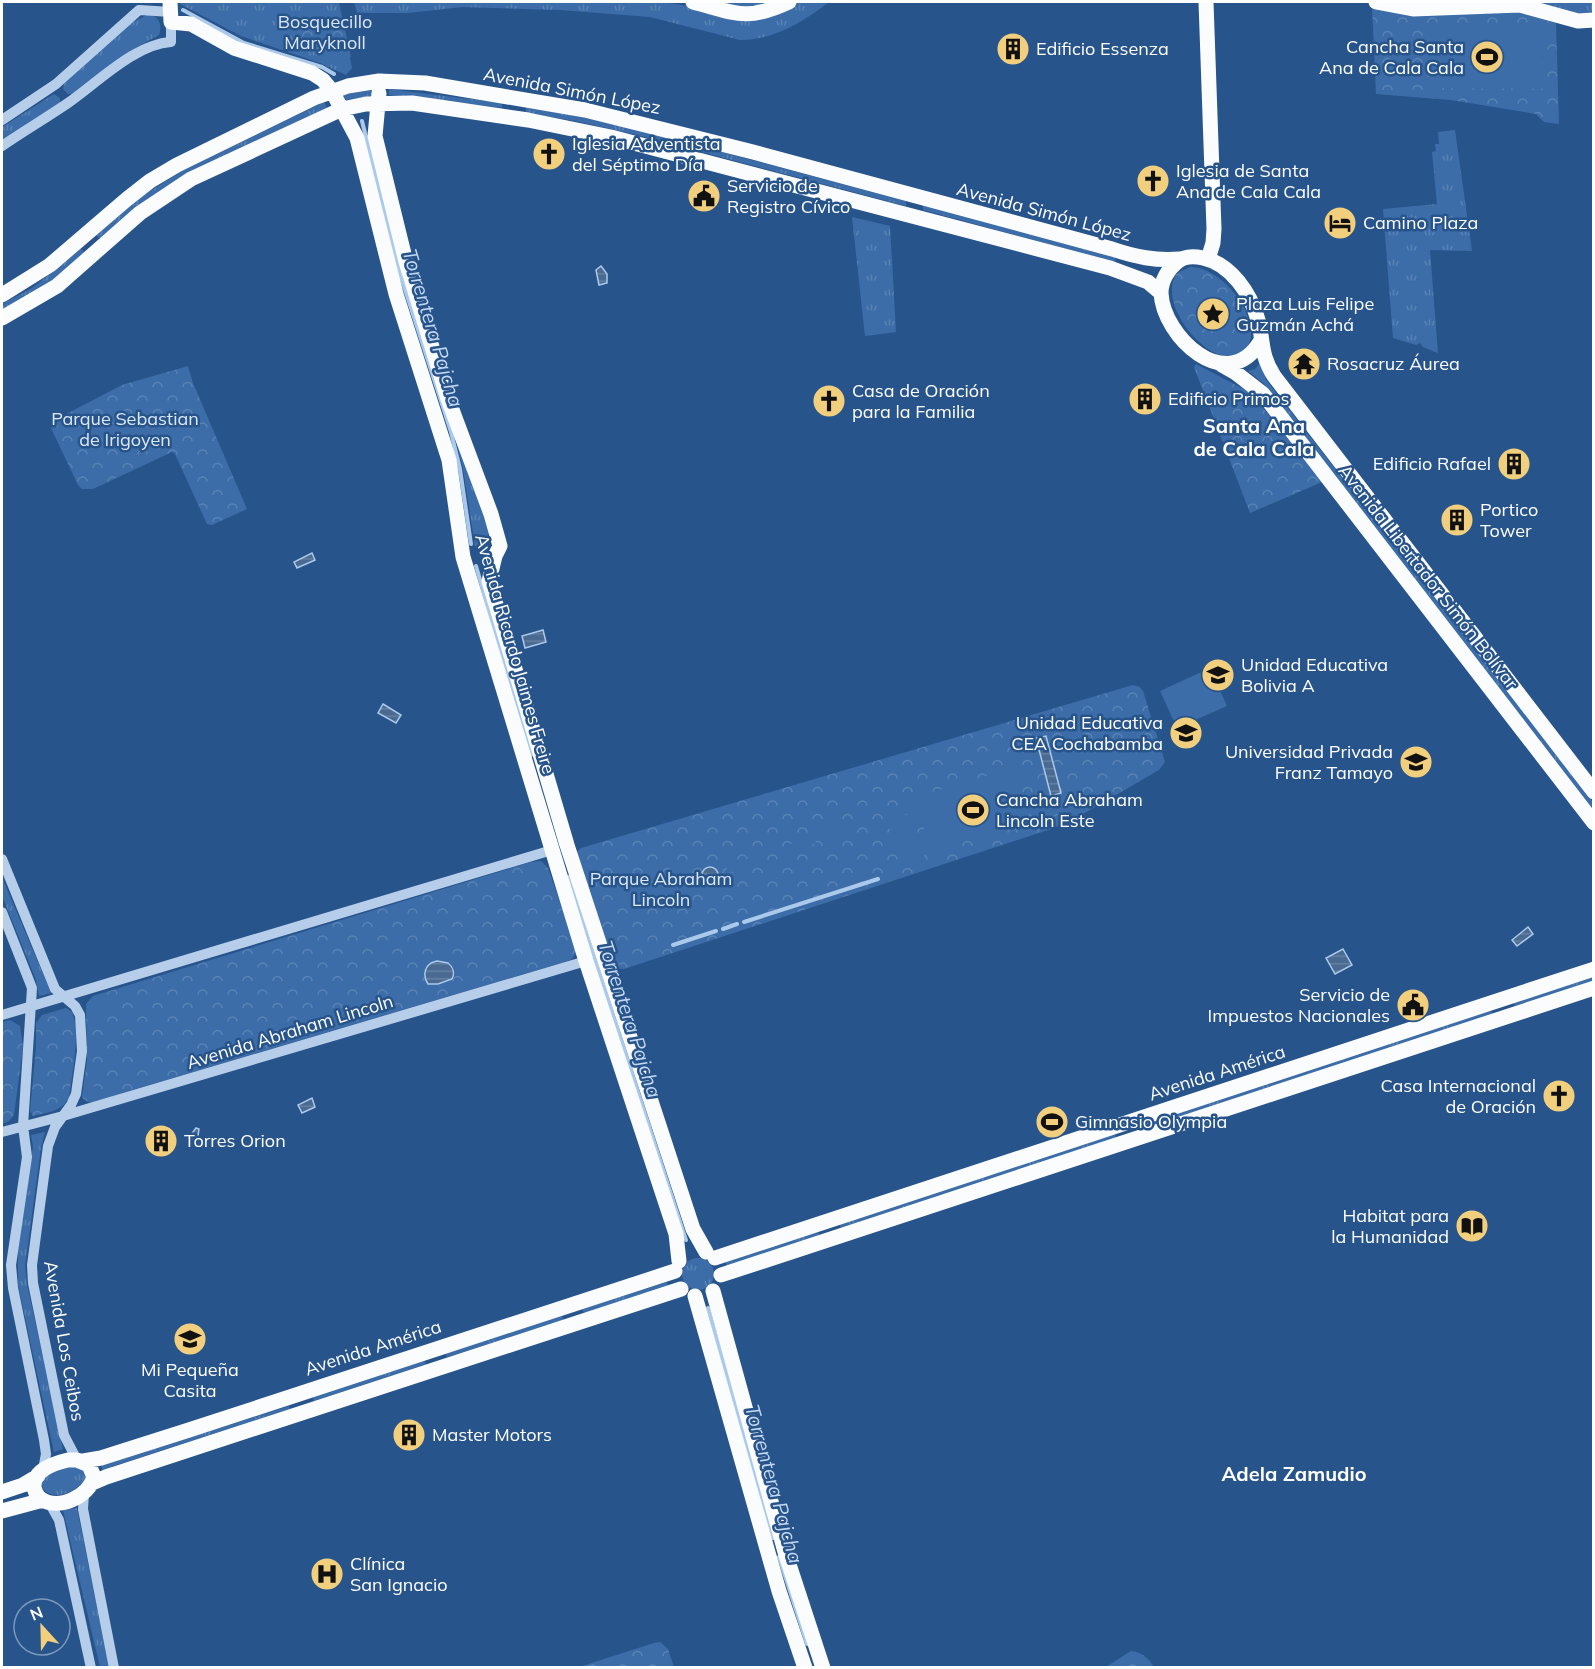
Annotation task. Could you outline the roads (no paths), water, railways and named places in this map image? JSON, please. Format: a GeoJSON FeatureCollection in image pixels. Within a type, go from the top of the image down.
{"type":"FeatureCollection","features":[{"type":"Feature","properties":{"kind":"main road"},"geometry":{"type":"LineString","coordinates":[[693,2],[741,15],[771,10],[789,2]]}},
{"type":"Feature","properties":{"kind":"main road"},"geometry":{"type":"LineString","coordinates":[[1206,2],[1214,229],[1208,259]]}},
{"type":"Feature","properties":{"kind":"main road"},"geometry":{"type":"LineString","coordinates":[[1376,2],[1413,9],[1520,5],[1571,20],[1593,20]]}},
{"type":"Feature","properties":{"kind":"main road","name":"Avenida Ricardo Jaimes Freire"},"geometry":{"type":"LineString","coordinates":[[171,12],[234,48],[312,73],[323,80],[332,90],[357,138],[396,294],[449,460],[463,557],[586,961],[676,1234],[677,1266]]}},
{"type":"Feature","properties":{"kind":"main road","name":"Avenida Ricardo Jaimes Freire"},"geometry":{"type":"LineString","coordinates":[[379,81],[375,136],[406,262],[448,399],[491,514],[500,546],[489,581],[606,967],[693,1229],[711,1255]]}},
{"type":"Feature","properties":{"kind":"main road","name":"Avenida Simón López"},"geometry":{"type":"LineString","coordinates":[[2,295],[50,265],[150,181],[196,154],[332,90],[379,81],[425,84],[585,110],[753,152],[1112,249],[1137,258],[1158,261],[1180,259]]}},
{"type":"Feature","properties":{"kind":"main road","name":"Avenida Simón López"},"geometry":{"type":"LineString","coordinates":[[2,318],[57,286],[140,213],[191,178],[342,109],[378,103],[412,103],[443,107],[572,128],[611,137],[1110,268],[1148,282],[1161,293]]}},
{"type":"Feature","properties":{"kind":"main road"},"geometry":{"type":"LineString","coordinates":[[1197,257],[1208,259],[1233,276],[1244,289],[1258,320],[1260,342],[1245,359],[1230,364],[1222,365],[1198,353],[1179,335],[1164,308],[1161,293],[1165,275],[1180,259],[1197,257]]}},
{"type":"Feature","properties":{"kind":"main road","name":"Avenida Libertador Simón Bolívar"},"geometry":{"type":"LineString","coordinates":[[1260,342],[1267,365],[1274,376],[1593,792]]}},
{"type":"Feature","properties":{"kind":"main road","name":"Avenida Libertador Simón Bolívar"},"geometry":{"type":"LineString","coordinates":[[1222,365],[1263,394],[1593,824]]}},
{"type":"Feature","properties":{"kind":"main road","name":"Avenida América"},"geometry":{"type":"LineString","coordinates":[[711,1255],[1593,969]]}},
{"type":"Feature","properties":{"kind":"main road","name":"Avenida América"},"geometry":{"type":"LineString","coordinates":[[721,1275],[1593,988]]}},
{"type":"Feature","properties":{"kind":"main road"},"geometry":{"type":"LineString","coordinates":[[693,1251],[711,1255],[720,1266],[721,1275],[713,1291],[695,1296],[681,1289],[676,1280],[677,1266],[693,1251]]}},
{"type":"Feature","properties":{"kind":"main road","name":"Avenida América"},"geometry":{"type":"LineString","coordinates":[[80,1460],[101,1458],[167,1437],[677,1266]]}},
{"type":"Feature","properties":{"kind":"main road"},"geometry":{"type":"LineString","coordinates":[[2,1511],[46,1501],[67,1501],[106,1477],[681,1289]]}},
{"type":"Feature","properties":{"kind":"main road"},"geometry":{"type":"LineString","coordinates":[[713,1291],[785,1552],[823,1668]]}},
{"type":"Feature","properties":{"kind":"main road"},"geometry":{"type":"LineString","coordinates":[[695,1296],[779,1592],[805,1668]]}},
{"type":"Feature","properties":{"kind":"main road"},"geometry":{"type":"LineString","coordinates":[[2,1492],[23,1485],[59,1462],[80,1460],[93,1470],[88,1489]]}},
{"type":"Feature","properties":{"kind":"main road"},"geometry":{"type":"LineString","coordinates":[[40,1473],[34,1489],[37,1496],[46,1501]]}},
{"type":"Feature","properties":{"kind":"street","name":"Avenida Ricardo Jaimes Freire"},"geometry":{"type":"LineString","coordinates":[[2,120],[56,84],[139,10],[171,12]]}},
{"type":"Feature","properties":{"kind":"street"},"geometry":{"type":"LineString","coordinates":[[2,146],[67,104],[135,55],[161,43],[171,42],[171,12]]}},
{"type":"Feature","properties":{"kind":"street"},"geometry":{"type":"LineString","coordinates":[[2,1015],[552,850]]}},
{"type":"Feature","properties":{"kind":"street","name":"Avenida Los Ceibos"},"geometry":{"type":"LineString","coordinates":[[2,859],[55,989],[78,1009],[82,1051],[76,1094],[55,1126],[48,1146],[32,1265],[33,1283],[64,1435],[80,1460]]}},
{"type":"Feature","properties":{"kind":"street","name":"Avenida Los Ceibos"},"geometry":{"type":"LineString","coordinates":[[2,912],[32,988],[23,1126],[27,1157],[11,1265],[13,1288],[46,1454],[40,1473]]}},
{"type":"Feature","properties":{"kind":"street","name":"Avenida Abraham Lincoln"},"geometry":{"type":"LineString","coordinates":[[2,1132],[586,961]]}},
{"type":"Feature","properties":{"kind":"street"},"geometry":{"type":"LineString","coordinates":[[88,1489],[83,1509],[114,1668]]}},
{"type":"Feature","properties":{"kind":"street"},"geometry":{"type":"LineString","coordinates":[[46,1501],[59,1520],[91,1668]]}},
{"type":"Feature","properties":{"kind":"waterway","name":"Torrentera Pajcha"},"geometry":{"type":"LineString","coordinates":[[183,10],[244,43],[322,67],[334,74]]}},
{"type":"Feature","properties":{"kind":"waterway","name":"Torrentera Pajcha"},"geometry":{"type":"LineString","coordinates":[[362,121],[401,277],[451,432],[460,469],[471,544]]}},
{"type":"Feature","properties":{"kind":"waterway","name":"Torrentera Pajcha"},"geometry":{"type":"LineString","coordinates":[[476,566],[531,755]]}},
{"type":"Feature","properties":{"kind":"waterway","name":"Torrentera Pajcha"},"geometry":{"type":"LineString","coordinates":[[568,877],[686,1240]]}},
{"type":"Feature","properties":{"kind":"waterway"},"geometry":{"type":"LineString","coordinates":[[744,922],[878,879]]}},
{"type":"Feature","properties":{"kind":"waterway"},"geometry":{"type":"LineString","coordinates":[[723,929],[737,924]]}},
{"type":"Feature","properties":{"kind":"waterway"},"geometry":{"type":"LineString","coordinates":[[673,945],[716,931]]}},
{"type":"Feature","properties":{"kind":"waterway","name":"Torrentera Pajcha"},"geometry":{"type":"LineString","coordinates":[[708,1308],[773,1538]]}},
{"type":"Feature","properties":{"kind":"waterway","name":"Torrentera Pajcha"},"geometry":{"type":"LineString","coordinates":[[779,1557],[807,1644]]}},
{"type":"Feature","properties":{"kind":"place","name":"Edificio Essenza"},"geometry":{"type":"Point","coordinates":[1013,49]}},
{"type":"Feature","properties":{"kind":"place","name":"Cancha Santa Ana de Cala Cala"},"geometry":{"type":"Point","coordinates":[1487,57]}},
{"type":"Feature","properties":{"kind":"place","name":"Iglesia Adventista del Séptimo Día"},"geometry":{"type":"Point","coordinates":[549,154]}},
{"type":"Feature","properties":{"kind":"place","name":"Iglesia de Santa Ana de Cala Cala"},"geometry":{"type":"Point","coordinates":[1153,181]}},
{"type":"Feature","properties":{"kind":"place","name":"Servicio de Registro Cívico"},"geometry":{"type":"Point","coordinates":[704,196]}},
{"type":"Feature","properties":{"kind":"place","name":"Camino Plaza"},"geometry":{"type":"Point","coordinates":[1340,223]}},
{"type":"Feature","properties":{"kind":"place","name":"Plaza Luis Felipe Guzmán Achá"},"geometry":{"type":"Point","coordinates":[1213,314]}},
{"type":"Feature","properties":{"kind":"place","name":"Rosacruz Áurea"},"geometry":{"type":"Point","coordinates":[1304,364]}},
{"type":"Feature","properties":{"kind":"place","name":"Edificio Primos"},"geometry":{"type":"Point","coordinates":[1145,399]}},
{"type":"Feature","properties":{"kind":"place","name":"Casa de Oración para la Familia"},"geometry":{"type":"Point","coordinates":[829,401]}},
{"type":"Feature","properties":{"kind":"place","name":"Edificio Rafael"},"geometry":{"type":"Point","coordinates":[1514,464]}},
{"type":"Feature","properties":{"kind":"place","name":"Portico Tower"},"geometry":{"type":"Point","coordinates":[1457,520]}},
{"type":"Feature","properties":{"kind":"place","name":"Unidad Educativa Bolivia A"},"geometry":{"type":"Point","coordinates":[1218,675]}},
{"type":"Feature","properties":{"kind":"place","name":"Unidad Educativa CEA Cochabamba"},"geometry":{"type":"Point","coordinates":[1186,733]}},
{"type":"Feature","properties":{"kind":"place","name":"Universidad Privada Franz Tamayo"},"geometry":{"type":"Point","coordinates":[1416,762]}},
{"type":"Feature","properties":{"kind":"place","name":"Cancha Abraham Lincoln Este"},"geometry":{"type":"Point","coordinates":[973,810]}},
{"type":"Feature","properties":{"kind":"place","name":"Servicio de Impuestos Nacionales"},"geometry":{"type":"Point","coordinates":[1413,1005]}},
{"type":"Feature","properties":{"kind":"place","name":"Casa Internacional de Oración"},"geometry":{"type":"Point","coordinates":[1559,1096]}},
{"type":"Feature","properties":{"kind":"place","name":"Gimnasio Olympia"},"geometry":{"type":"Point","coordinates":[1052,1122]}},
{"type":"Feature","properties":{"kind":"place","name":"Torres Orion"},"geometry":{"type":"Point","coordinates":[161,1141]}},
{"type":"Feature","properties":{"kind":"place","name":"Habitat para la Humanidad"},"geometry":{"type":"Point","coordinates":[1472,1226]}},
{"type":"Feature","properties":{"kind":"place","name":"Mi Pequeña Casita"},"geometry":{"type":"Point","coordinates":[190,1339]}},
{"type":"Feature","properties":{"kind":"place","name":"Master Motors"},"geometry":{"type":"Point","coordinates":[409,1435]}},
{"type":"Feature","properties":{"kind":"place","name":"Clínica San Ignacio"},"geometry":{"type":"Point","coordinates":[327,1574]}},
{"type":"Feature","properties":{"kind":"district","name":"Santa Ana de Cala Cala"},"geometry":{"type":"Point","coordinates":[1254,438]}},
{"type":"Feature","properties":{"kind":"district","name":"Adela Zamudio"},"geometry":{"type":"Point","coordinates":[1294,1474]}},
{"type":"Feature","properties":{"kind":"park label","name":"Bosquecillo Maryknoll"},"geometry":{"type":"Point","coordinates":[325,32]}},
{"type":"Feature","properties":{"kind":"park label","name":"Parque Sebastian de Irigoyen"},"geometry":{"type":"Point","coordinates":[125,429]}},
{"type":"Feature","properties":{"kind":"park label","name":"Parque Abraham Lincoln"},"geometry":{"type":"Point","coordinates":[661,889]}}]}
